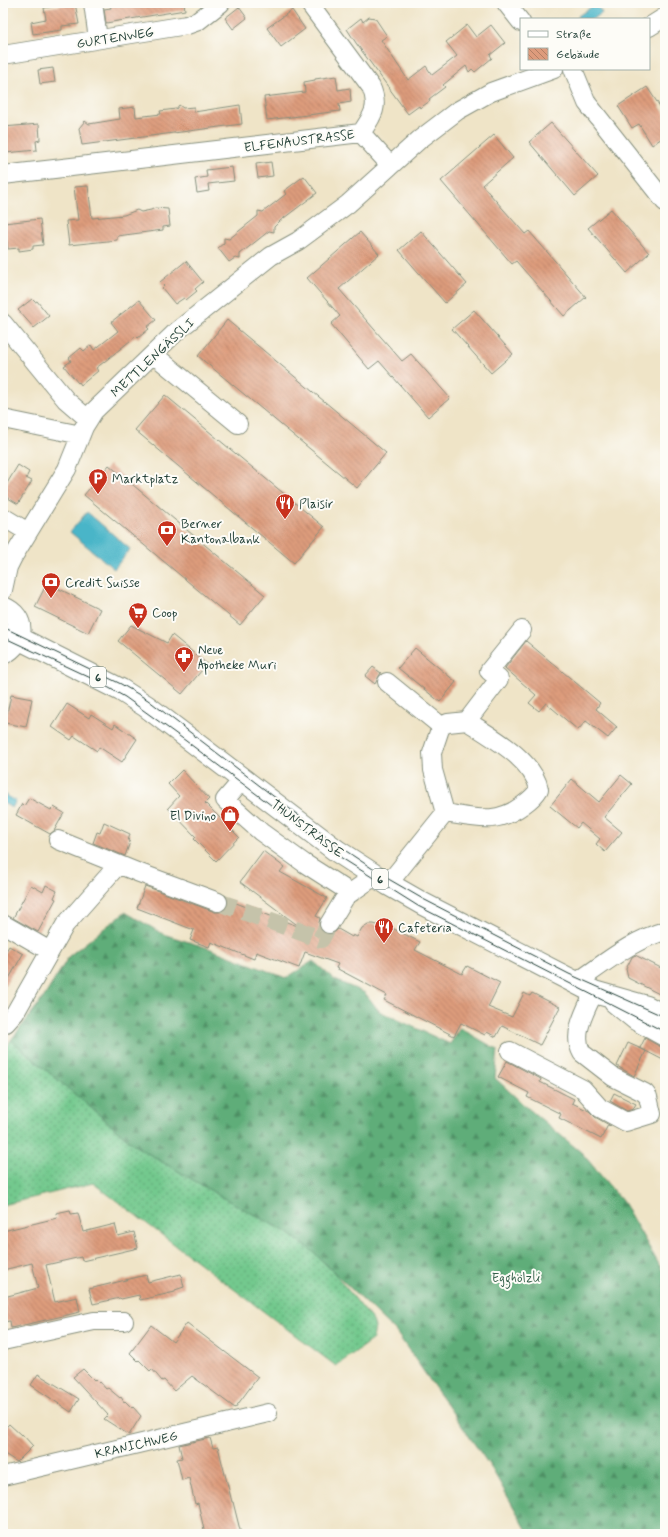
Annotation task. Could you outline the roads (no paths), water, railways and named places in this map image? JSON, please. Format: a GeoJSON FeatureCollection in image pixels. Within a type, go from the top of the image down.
{"type":"FeatureCollection","features":[{"type":"Feature","properties":{"kind":"main road"},"geometry":{"type":"LineString","coordinates":[[3,608],[12,613],[16,618],[20,629],[11,635],[14,645],[3,653]]}},
{"type":"Feature","properties":{"kind":"main road","name":"THUNSTRASSE"},"geometry":{"type":"LineString","coordinates":[[11,635],[121,690],[172,725],[337,851],[381,880],[423,904],[593,990],[631,1016],[665,1035]]}},
{"type":"Feature","properties":{"kind":"main road","name":"THUNSTRASSE"},"geometry":{"type":"LineString","coordinates":[[593,990],[647,1007],[665,1017]]}},
{"type":"Feature","properties":{"kind":"street"},"geometry":{"type":"LineString","coordinates":[[93,3],[98,39]]}},
{"type":"Feature","properties":{"kind":"street","name":"GURTENWEG"},"geometry":{"type":"LineString","coordinates":[[3,55],[193,24],[221,3]]}},
{"type":"Feature","properties":{"kind":"street"},"geometry":{"type":"LineString","coordinates":[[309,3],[374,93],[374,111],[372,118],[361,133]]}},
{"type":"Feature","properties":{"kind":"street"},"geometry":{"type":"LineString","coordinates":[[506,3],[520,21]]}},
{"type":"Feature","properties":{"kind":"street"},"geometry":{"type":"LineString","coordinates":[[650,26],[665,17]]}},
{"type":"Feature","properties":{"kind":"street"},"geometry":{"type":"LineString","coordinates":[[390,165],[440,124],[476,99],[549,70]]}},
{"type":"Feature","properties":{"kind":"street"},"geometry":{"type":"LineString","coordinates":[[573,70],[587,103],[665,202]]}},
{"type":"Feature","properties":{"kind":"street","name":"ELFENAUSTRASSE"},"geometry":{"type":"LineString","coordinates":[[3,175],[361,133],[390,165]]}},
{"type":"Feature","properties":{"kind":"street","name":"METTLENGÄSSLI"},"geometry":{"type":"LineString","coordinates":[[3,590],[8,567],[67,469],[85,427],[98,408],[177,331],[271,256],[298,241],[348,204],[390,165]]}},
{"type":"Feature","properties":{"kind":"street"},"geometry":{"type":"LineString","coordinates":[[3,323],[66,400],[85,427]]}},
{"type":"Feature","properties":{"kind":"street"},"geometry":{"type":"LineString","coordinates":[[154,354],[238,424]]}},
{"type":"Feature","properties":{"kind":"street"},"geometry":{"type":"LineString","coordinates":[[3,419],[85,427]]}},
{"type":"Feature","properties":{"kind":"street"},"geometry":{"type":"LineString","coordinates":[[3,517],[28,532]]}},
{"type":"Feature","properties":{"kind":"street"},"geometry":{"type":"LineString","coordinates":[[467,721],[499,680],[489,671],[522,630]]}},
{"type":"Feature","properties":{"kind":"street"},"geometry":{"type":"LineString","coordinates":[[387,682],[441,726]]}},
{"type":"Feature","properties":{"kind":"street"},"geometry":{"type":"LineString","coordinates":[[467,721],[503,744],[530,769],[535,777],[539,790],[535,796],[516,810],[504,816],[491,819],[445,813],[432,770],[432,753],[441,726],[448,723],[467,721]]}},
{"type":"Feature","properties":{"kind":"street"},"geometry":{"type":"LineString","coordinates":[[242,779],[225,800],[261,832],[304,863],[350,893]]}},
{"type":"Feature","properties":{"kind":"street"},"geometry":{"type":"LineString","coordinates":[[329,924],[346,896],[381,880],[445,813]]}},
{"type":"Feature","properties":{"kind":"street"},"geometry":{"type":"LineString","coordinates":[[58,840],[218,902]]}},
{"type":"Feature","properties":{"kind":"street"},"geometry":{"type":"LineString","coordinates":[[3,1022],[6,1023],[10,1020],[15,1013],[50,951],[75,912],[118,864]]}},
{"type":"Feature","properties":{"kind":"street"},"geometry":{"type":"LineString","coordinates":[[3,924],[50,951]]}},
{"type":"Feature","properties":{"kind":"street"},"geometry":{"type":"LineString","coordinates":[[510,1051],[583,1089],[600,1108],[626,1122],[659,1117],[645,1093],[613,1077],[582,1053],[579,1048],[577,1034],[593,990],[634,943],[650,935],[665,931]]}},
{"type":"Feature","properties":{"kind":"street"},"geometry":{"type":"LineString","coordinates":[[3,1341],[94,1320],[124,1321]]}},
{"type":"Feature","properties":{"kind":"street","name":"KRANICHWEG"},"geometry":{"type":"LineString","coordinates":[[3,1476],[268,1413]]}},
{"type":"Feature","properties":{"kind":"water"},"geometry":{"type":"Polygon","coordinates":[[[596,4],[602,13],[594,18],[579,18],[578,16],[596,4]]]}},
{"type":"Feature","properties":{"kind":"water"},"geometry":{"type":"Polygon","coordinates":[[[87,512],[130,549],[114,569],[70,532],[87,512]]]}},
{"type":"Feature","properties":{"kind":"water"},"geometry":{"type":"Polygon","coordinates":[[[3,794],[16,801],[12,808],[3,803],[3,794]]]}},
{"type":"Feature","properties":{"kind":"tunnel"},"geometry":{"type":"LineString","coordinates":[[218,902],[321,939],[329,924]]}},
{"type":"Feature","properties":{"kind":"tram line"},"geometry":{"type":"LineString","coordinates":[[3,627],[121,684],[148,700],[337,845],[385,877],[423,899],[569,974],[665,1017]]}},
{"type":"Feature","properties":{"kind":"tram line"},"geometry":{"type":"LineString","coordinates":[[3,637],[95,680],[125,697],[340,857],[418,906],[665,1032]]}},
{"type":"Feature","properties":{"kind":"place","name":"Marktplatz"},"geometry":{"type":"Point","coordinates":[98,495]}},
{"type":"Feature","properties":{"kind":"place","name":"Plaisir"},"geometry":{"type":"Point","coordinates":[285,520]}},
{"type":"Feature","properties":{"kind":"place","name":"Berner Kantonalbank"},"geometry":{"type":"Point","coordinates":[167,547]}},
{"type":"Feature","properties":{"kind":"place","name":"Credit Suisse"},"geometry":{"type":"Point","coordinates":[51,599]}},
{"type":"Feature","properties":{"kind":"place","name":"Coop"},"geometry":{"type":"Point","coordinates":[138,629]}},
{"type":"Feature","properties":{"kind":"place","name":"Neue Apotheke Muri"},"geometry":{"type":"Point","coordinates":[184,673]}},
{"type":"Feature","properties":{"kind":"place","name":"El Divino"},"geometry":{"type":"Point","coordinates":[230,832]}},
{"type":"Feature","properties":{"kind":"place","name":"Cafeteria"},"geometry":{"type":"Point","coordinates":[384,944]}},
{"type":"Feature","properties":{"kind":"park label","name":"Egghölzli"},"geometry":{"type":"Point","coordinates":[516,1277]}}]}
